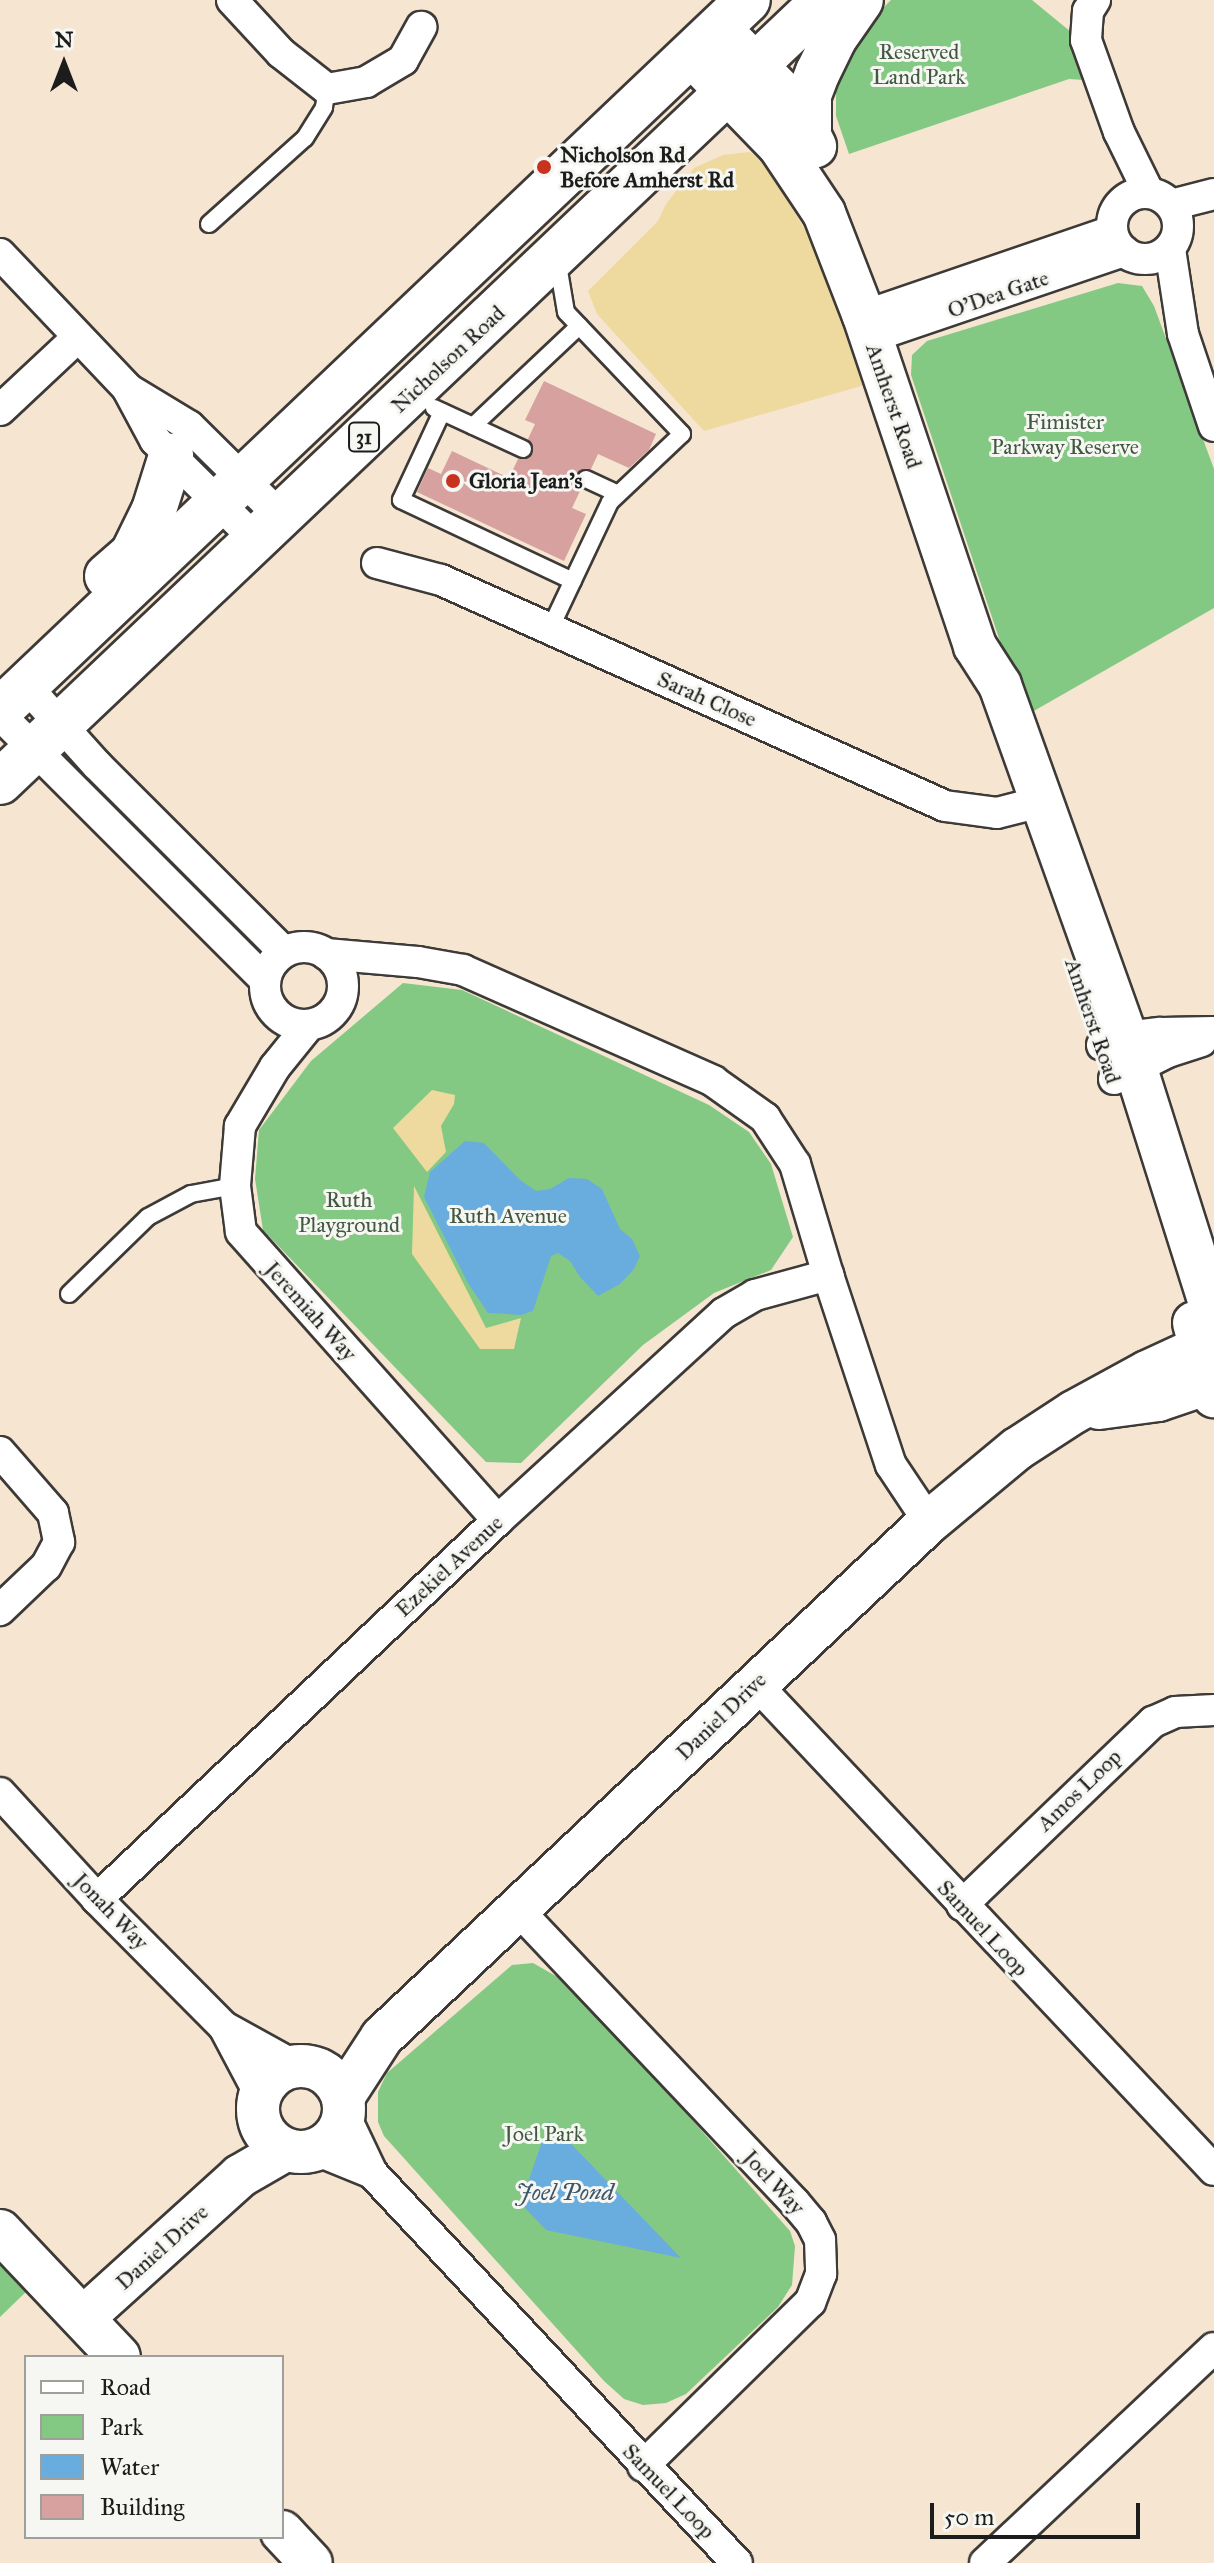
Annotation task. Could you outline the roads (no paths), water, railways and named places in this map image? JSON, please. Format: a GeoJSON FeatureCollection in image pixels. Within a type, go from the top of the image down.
{"type":"FeatureCollection","features":[{"type":"Feature","properties":{"kind":"main road","name":"Nicholson Road"},"geometry":{"type":"LineString","coordinates":[[0,782],[268,528],[425,404],[557,256],[824,0]]}},
{"type":"Feature","properties":{"kind":"main road"},"geometry":{"type":"LineString","coordinates":[[809,129],[809,95],[818,72],[834,39],[861,0]]}},
{"type":"Feature","properties":{"kind":"main road","name":"31"},"geometry":{"type":"LineString","coordinates":[[9,704],[719,28]]}},
{"type":"Feature","properties":{"kind":"main road"},"geometry":{"type":"LineString","coordinates":[[9,704],[40,634],[133,553],[154,510],[171,456]]}},
{"type":"Feature","properties":{"kind":"street"},"geometry":{"type":"LineString","coordinates":[[232,0],[281,53],[327,89],[366,82],[403,60],[421,27]]}},
{"type":"Feature","properties":{"kind":"street"},"geometry":{"type":"LineString","coordinates":[[1095,0],[1088,11],[1086,40],[1119,132],[1159,215],[1183,334],[1214,426]]}},
{"type":"Feature","properties":{"kind":"street","name":"Amherst Road"},"geometry":{"type":"LineString","coordinates":[[719,28],[741,78],[780,147],[824,213],[868,327],[975,646],[978,689],[1028,806],[1119,1058],[1190,1304],[1211,1361]]}},
{"type":"Feature","properties":{"kind":"street","name":"Amherst Road"},"geometry":{"type":"LineString","coordinates":[[741,78],[795,105],[809,129],[824,170],[824,213]]}},
{"type":"Feature","properties":{"kind":"street"},"geometry":{"type":"LineString","coordinates":[[1159,215],[1214,194]]}},
{"type":"Feature","properties":{"kind":"street"},"geometry":{"type":"LineString","coordinates":[[1183,334],[1112,220],[1214,209]]}},
{"type":"Feature","properties":{"kind":"street","name":"O'Dea Gate"},"geometry":{"type":"LineString","coordinates":[[868,327],[1126,247],[1157,258],[1159,215]]}},
{"type":"Feature","properties":{"kind":"street"},"geometry":{"type":"LineString","coordinates":[[0,254],[127,388],[189,426],[232,491],[268,528]]}},
{"type":"Feature","properties":{"kind":"street"},"geometry":{"type":"LineString","coordinates":[[0,410],[78,337]]}},
{"type":"Feature","properties":{"kind":"street"},"geometry":{"type":"LineString","coordinates":[[127,388],[155,440],[171,456],[232,491]]}},
{"type":"Feature","properties":{"kind":"street","name":"Sarah Close"},"geometry":{"type":"LineString","coordinates":[[377,563],[441,580],[945,806],[978,813],[1028,806]]}},
{"type":"Feature","properties":{"kind":"street"},"geometry":{"type":"LineString","coordinates":[[9,704],[48,737],[264,979],[268,997],[278,1015],[292,1024],[309,1025],[334,1013],[344,991],[341,971],[326,954]]}},
{"type":"Feature","properties":{"kind":"street"},"geometry":{"type":"LineString","coordinates":[[48,737],[97,765],[283,951]]}},
{"type":"Feature","properties":{"kind":"street"},"geometry":{"type":"LineString","coordinates":[[264,979],[272,961],[283,951],[310,949],[326,954],[463,970],[713,1081],[765,1118],[795,1164],[891,1465],[929,1522]]}},
{"type":"Feature","properties":{"kind":"street"},"geometry":{"type":"LineString","coordinates":[[344,991],[401,961]]}},
{"type":"Feature","properties":{"kind":"street","name":"Jeremiah Way"},"geometry":{"type":"LineString","coordinates":[[275,1067],[278,1015]]}},
{"type":"Feature","properties":{"kind":"street","name":"Jeremiah Way"},"geometry":{"type":"LineString","coordinates":[[309,1025],[275,1067],[240,1126],[235,1186],[241,1232],[498,1520]]}},
{"type":"Feature","properties":{"kind":"street"},"geometry":{"type":"LineString","coordinates":[[1119,1058],[1214,1034]]}},
{"type":"Feature","properties":{"kind":"street","name":"Ezekiel Avenue"},"geometry":{"type":"LineString","coordinates":[[97,1899],[498,1520],[724,1313],[755,1295],[828,1275]]}},
{"type":"Feature","properties":{"kind":"street","name":"Daniel Drive"},"geometry":{"type":"LineString","coordinates":[[83,2318],[240,2176],[281,2131],[340,2129],[344,2106],[382,2037],[929,1522],[1017,1449],[1074,1412],[1211,1361]]}},
{"type":"Feature","properties":{"kind":"street"},"geometry":{"type":"LineString","coordinates":[[0,1452],[53,1513],[59,1542],[46,1566],[0,1610]]}},
{"type":"Feature","properties":{"kind":"street","name":"Samuel Loop"},"geometry":{"type":"LineString","coordinates":[[755,1683],[1214,2170]]}},
{"type":"Feature","properties":{"kind":"street","name":"Amos Loop"},"geometry":{"type":"LineString","coordinates":[[962,1905],[1153,1722],[1175,1712],[1214,1710]]}},
{"type":"Feature","properties":{"kind":"street","name":"Jonah Way"},"geometry":{"type":"LineString","coordinates":[[0,1793],[97,1899],[224,2027],[281,2131]]}},
{"type":"Feature","properties":{"kind":"street","name":"Joel Way"},"geometry":{"type":"LineString","coordinates":[[518,1910],[795,2203],[811,2222],[820,2240],[821,2274],[810,2302],[643,2466]]}},
{"type":"Feature","properties":{"kind":"street","name":"Jonah Way"},"geometry":{"type":"LineString","coordinates":[[224,2027],[302,2067]]}},
{"type":"Feature","properties":{"kind":"street","name":"Daniel Drive"},"geometry":{"type":"LineString","coordinates":[[281,2131],[268,2081],[382,2037]]}},
{"type":"Feature","properties":{"kind":"street"},"geometry":{"type":"LineString","coordinates":[[302,2067],[336,2083],[344,2106]]}},
{"type":"Feature","properties":{"kind":"street","name":"Samuel Loop"},"geometry":{"type":"LineString","coordinates":[[344,2106],[372,2173],[737,2563]]}},
{"type":"Feature","properties":{"kind":"street","name":"Samuel Loop"},"geometry":{"type":"LineString","coordinates":[[281,2131],[372,2173]]}},
{"type":"Feature","properties":{"kind":"street"},"geometry":{"type":"LineString","coordinates":[[0,2231],[117,2355]]}},
{"type":"Feature","properties":{"kind":"street"},"geometry":{"type":"LineString","coordinates":[[985,2563],[1214,2348]]}},
{"type":"Feature","properties":{"kind":"street"},"geometry":{"type":"LineString","coordinates":[[284,2534],[311,2563]]}},
{"type":"Feature","properties":{"kind":"lane"},"geometry":{"type":"LineString","coordinates":[[209,224],[305,138],[324,107],[327,89]]}},
{"type":"Feature","properties":{"kind":"lane"},"geometry":{"type":"LineString","coordinates":[[550,629],[610,502],[682,434],[566,312],[557,256]]}},
{"type":"Feature","properties":{"kind":"lane"},"geometry":{"type":"LineString","coordinates":[[473,426],[579,326]]}},
{"type":"Feature","properties":{"kind":"lane"},"geometry":{"type":"LineString","coordinates":[[523,449],[425,404],[401,500],[573,581]]}},
{"type":"Feature","properties":{"kind":"lane"},"geometry":{"type":"LineString","coordinates":[[586,479],[618,494]]}},
{"type":"Feature","properties":{"kind":"lane"},"geometry":{"type":"LineString","coordinates":[[69,1294],[148,1217],[191,1194],[235,1186]]}},
{"type":"Feature","properties":{"kind":"water"},"geometry":{"type":"Polygon","coordinates":[[[465,1141],[484,1143],[520,1180],[536,1191],[550,1189],[569,1178],[587,1179],[602,1189],[620,1229],[632,1239],[640,1256],[634,1269],[620,1284],[598,1296],[570,1261],[558,1253],[551,1256],[533,1311],[521,1315],[488,1313],[468,1283],[424,1197],[430,1172],[465,1141]]]}},
{"type":"Feature","properties":{"kind":"water","name":"Joel Pond"},"geometry":{"type":"Polygon","coordinates":[[[549,2121],[681,2258],[546,2230],[524,2207],[527,2185],[549,2121]]]}},
{"type":"Feature","properties":{"kind":"place","name":"Nicholson Rd Before Amherst Rd"},"geometry":{"type":"Point","coordinates":[544,167]}},
{"type":"Feature","properties":{"kind":"place","name":"Gloria Jean's"},"geometry":{"type":"Point","coordinates":[453,481]}},
{"type":"Feature","properties":{"kind":"park label","name":"Reserved Land Park"},"geometry":{"type":"Point","coordinates":[919,64]}},
{"type":"Feature","properties":{"kind":"park label","name":"Fimister Parkway Reserve"},"geometry":{"type":"Point","coordinates":[1065,434]}},
{"type":"Feature","properties":{"kind":"park label","name":"Ruth Playground"},"geometry":{"type":"Point","coordinates":[349,1212]}},
{"type":"Feature","properties":{"kind":"park label","name":"Ruth Avenue"},"geometry":{"type":"Point","coordinates":[508,1216]}},
{"type":"Feature","properties":{"kind":"park label","name":"Joel Park"},"geometry":{"type":"Point","coordinates":[544,2134]}}]}
